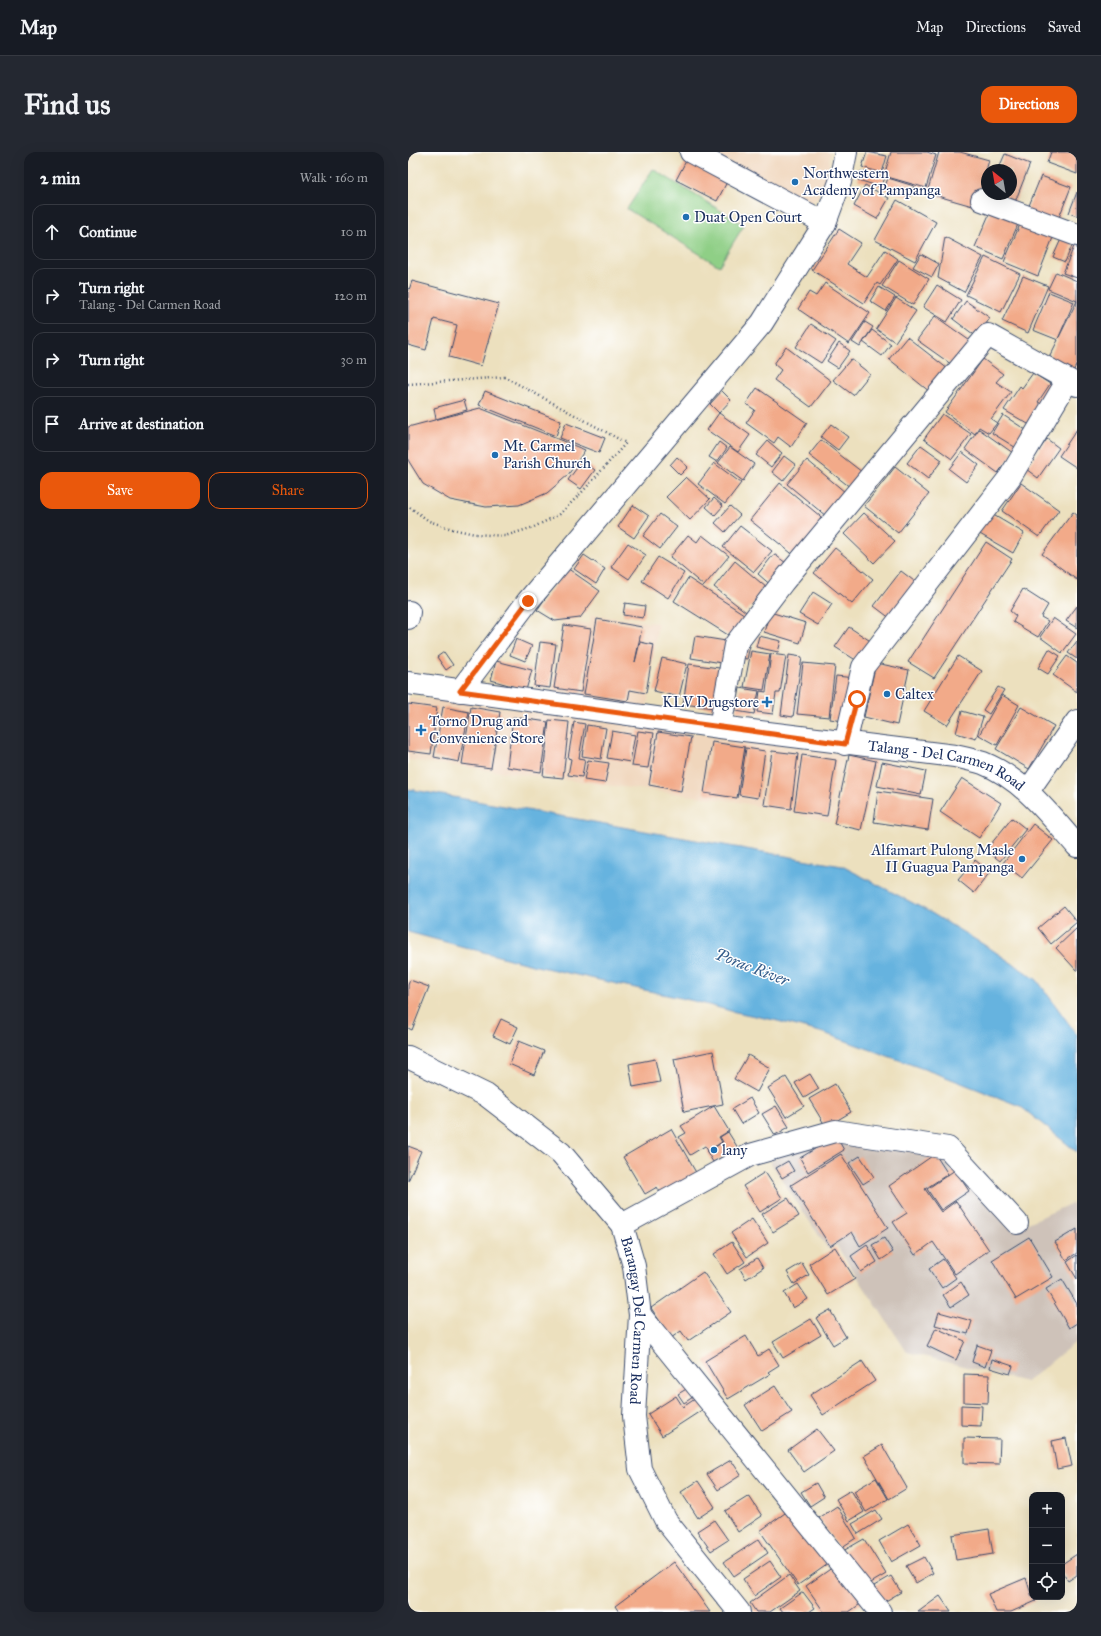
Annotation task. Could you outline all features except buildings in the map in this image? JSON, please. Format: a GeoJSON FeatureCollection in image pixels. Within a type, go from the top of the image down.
{"type":"FeatureCollection","features":[{"type":"Feature","properties":{"kind":"street"},"geometry":{"type":"LineString","coordinates":[[691,152],[825,223]]}},
{"type":"Feature","properties":{"kind":"street"},"geometry":{"type":"LineString","coordinates":[[460,691],[528,601],[762,323],[825,223],[840,182],[846,152]]}},
{"type":"Feature","properties":{"kind":"street"},"geometry":{"type":"LineString","coordinates":[[982,200],[1077,235]]}},
{"type":"Feature","properties":{"kind":"street"},"geometry":{"type":"LineString","coordinates":[[720,727],[735,645],[783,582],[988,335],[1073,383],[1010,477],[863,666],[857,699],[845,744]]}},
{"type":"Feature","properties":{"kind":"street","name":"Talang - Del Carmen Road"},"geometry":{"type":"LineString","coordinates":[[408,683],[845,744],[956,756],[981,762],[1004,774],[1028,791],[1077,846]]}},
{"type":"Feature","properties":{"kind":"street"},"geometry":{"type":"LineString","coordinates":[[1028,791],[1077,721]]}},
{"type":"Feature","properties":{"kind":"street","name":"Barangay Del Carmen Road"},"geometry":{"type":"LineString","coordinates":[[408,1057],[486,1095],[561,1153],[622,1225],[634,1266],[640,1315],[634,1416],[640,1469],[666,1521],[738,1612]]}},
{"type":"Feature","properties":{"kind":"street"},"geometry":{"type":"LineString","coordinates":[[622,1225],[750,1155],[835,1132],[948,1148],[1017,1223]]}},
{"type":"Feature","properties":{"kind":"street"},"geometry":{"type":"LineString","coordinates":[[640,1315],[880,1612]]}},
{"type":"Feature","properties":{"kind":"path"},"geometry":{"type":"LineString","coordinates":[[408,384],[505,377],[626,443],[584,490],[560,514],[534,527],[505,536],[475,534],[452,529],[429,521],[408,506]]}},
{"type":"Feature","properties":{"kind":"shaded area","name":"Northwestern Academy of Pampanga"},"geometry":{"type":"Polygon","coordinates":[[[710,152],[830,152],[829,168],[819,196],[808,204],[710,152]]]}},
{"type":"Feature","properties":{"kind":"shaded area"},"geometry":{"type":"Polygon","coordinates":[[[591,615],[658,623],[647,708],[553,697],[563,620],[590,624],[591,615]]]}},
{"type":"Feature","properties":{"kind":"shaded area"},"geometry":{"type":"Polygon","coordinates":[[[408,697],[468,703],[845,754],[832,822],[734,801],[408,760],[408,697]]]}},
{"type":"Feature","properties":{"kind":"shaded area"},"geometry":{"type":"Polygon","coordinates":[[[838,1134],[952,1157],[1015,1229],[1072,1203],[1077,1211],[1077,1341],[1026,1382],[907,1352],[836,1245],[828,1249],[770,1162],[800,1147],[838,1134]]]}},
{"type":"Feature","properties":{"kind":"green space","name":"Duat Open Court"},"geometry":{"type":"Polygon","coordinates":[[[653,169],[744,225],[719,266],[627,209],[653,169]]]}},
{"type":"Feature","properties":{"kind":"water","name":"Porac River"},"geometry":{"type":"Polygon","coordinates":[[[408,789],[842,866],[928,911],[991,949],[1037,980],[1077,1035],[1077,1152],[1020,1106],[946,1077],[824,1033],[694,1001],[532,965],[408,932],[408,789]]]}},
{"type":"Feature","properties":{"kind":"place","name":"Northwestern Academy of Pampanga"},"geometry":{"type":"Point","coordinates":[795,182]}},
{"type":"Feature","properties":{"kind":"place","name":"Duat Open Court"},"geometry":{"type":"Point","coordinates":[686,217]}},
{"type":"Feature","properties":{"kind":"place","name":"Mt. Carmel Parish Church"},"geometry":{"type":"Point","coordinates":[495,455]}},
{"type":"Feature","properties":{"kind":"place","name":"Caltex"},"geometry":{"type":"Point","coordinates":[887,694]}},
{"type":"Feature","properties":{"kind":"place","name":"KLV Drugstore"},"geometry":{"type":"Point","coordinates":[767,702]}},
{"type":"Feature","properties":{"kind":"place","name":"Torno Drug and Convenience Store"},"geometry":{"type":"Point","coordinates":[421,730]}},
{"type":"Feature","properties":{"kind":"place","name":"Alfamart Pulong Masle II Guagua Pampanga"},"geometry":{"type":"Point","coordinates":[1022,859]}},
{"type":"Feature","properties":{"kind":"place","name":"lany"},"geometry":{"type":"Point","coordinates":[714,1150]}},
{"type":"Feature","properties":{"kind":"route"},"geometry":{"type":"LineString","coordinates":[[528,601],[460,691],[845,744],[857,699]]}}]}
